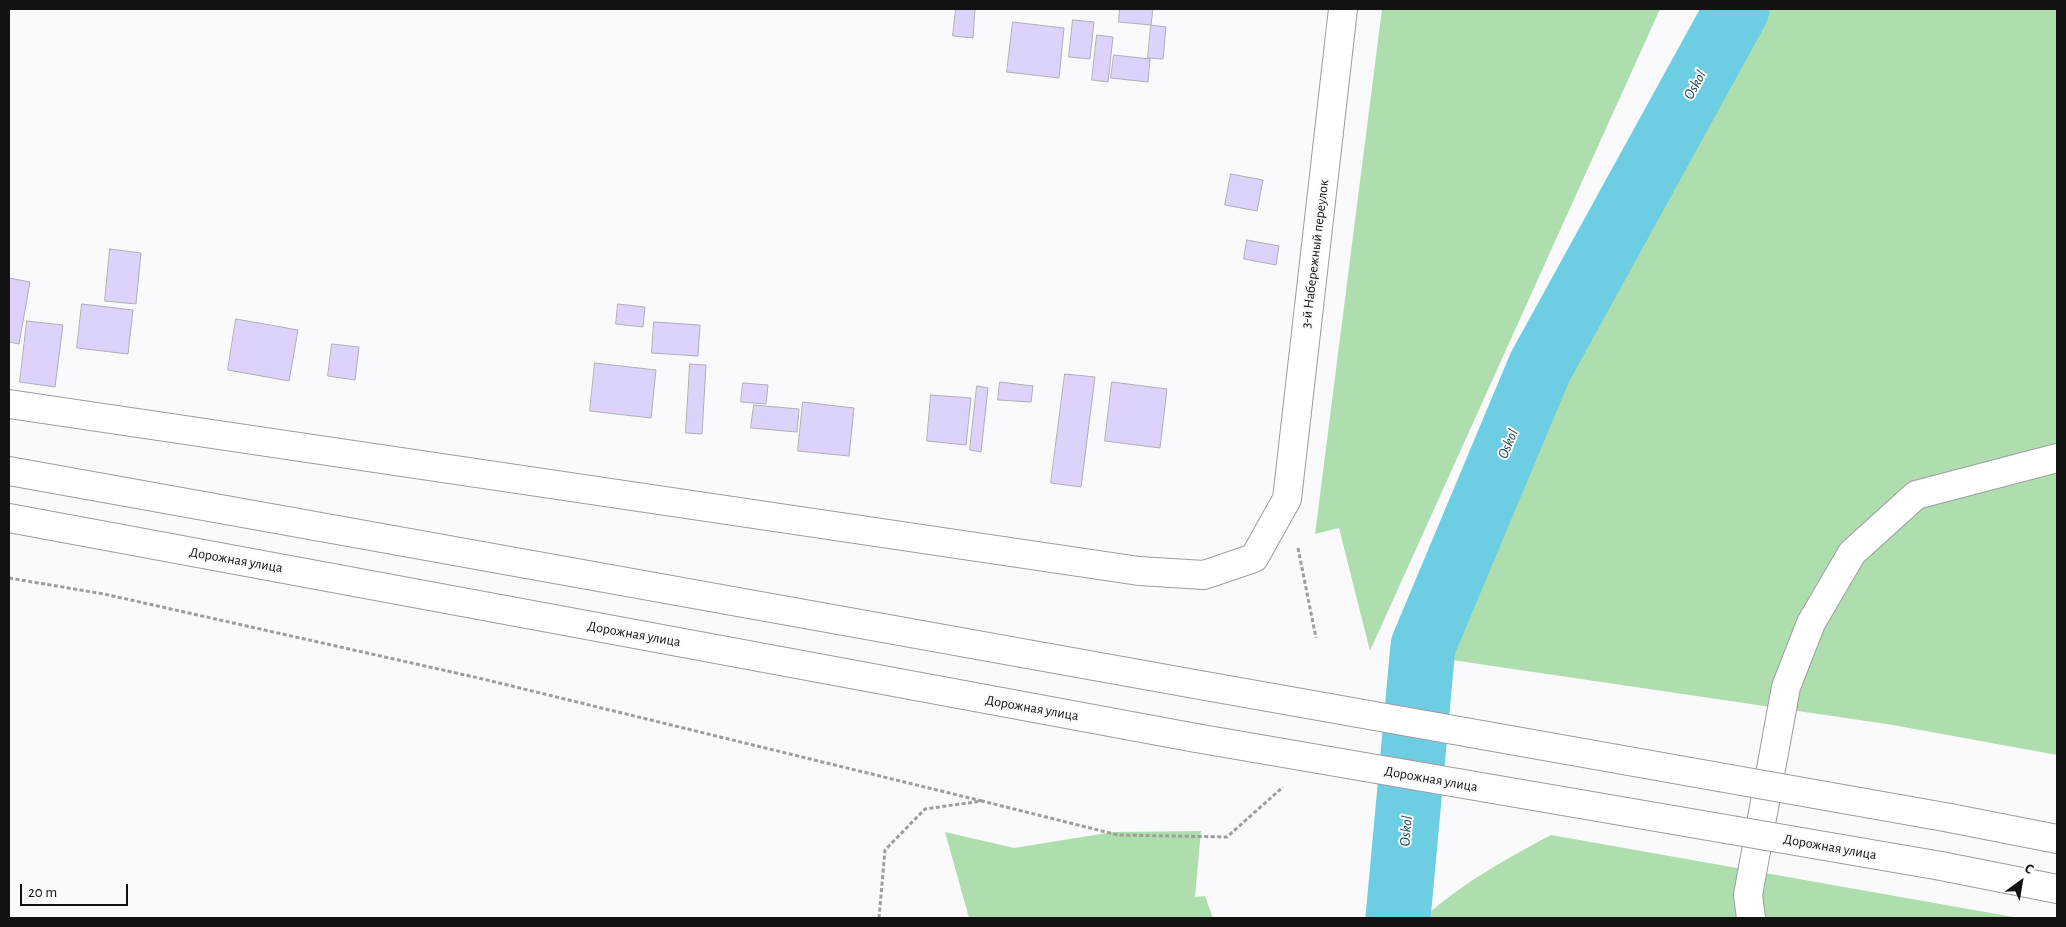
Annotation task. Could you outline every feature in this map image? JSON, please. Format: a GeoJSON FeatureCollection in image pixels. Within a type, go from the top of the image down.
{"type":"FeatureCollection","features":[{"type":"Feature","properties":{"kind":"main road","name":"3-й Набережный переулок"},"geometry":{"type":"LineString","coordinates":[[1288,499],[1344,9]]}},
{"type":"Feature","properties":{"kind":"main road"},"geometry":{"type":"LineString","coordinates":[[9,404],[1139,571],[1204,575],[1254,558],[1288,499]]}},
{"type":"Feature","properties":{"kind":"main road"},"geometry":{"type":"LineString","coordinates":[[1752,918],[1748,895],[1786,687],[1811,623],[1852,553],[1916,495],[2057,458]]}},
{"type":"Feature","properties":{"kind":"main road"},"geometry":{"type":"LineString","coordinates":[[9,471],[1950,818],[2057,839]]}},
{"type":"Feature","properties":{"kind":"main road","name":"Дорожная улица"},"geometry":{"type":"LineString","coordinates":[[9,518],[1196,738],[1941,866],[2057,889]]}},
{"type":"Feature","properties":{"kind":"path"},"geometry":{"type":"LineString","coordinates":[[1288,499],[1316,638]]}},
{"type":"Feature","properties":{"kind":"path"},"geometry":{"type":"LineString","coordinates":[[9,578],[104,594],[483,679],[1118,835],[1227,837],[1283,788]]}},
{"type":"Feature","properties":{"kind":"path"},"geometry":{"type":"LineString","coordinates":[[879,918],[885,850],[925,809],[982,801]]}},
{"type":"Feature","properties":{"kind":"green space"},"geometry":{"type":"Polygon","coordinates":[[[1382,9],[1660,9],[1370,651],[1339,528],[1315,534],[1382,9]]]}},
{"type":"Feature","properties":{"kind":"green space"},"geometry":{"type":"Polygon","coordinates":[[[1769,9],[2057,9],[2057,755],[1893,725],[1452,660],[1585,326],[1720,85],[1769,9]]]}},
{"type":"Feature","properties":{"kind":"green space"},"geometry":{"type":"Polygon","coordinates":[[[1201,831],[1195,897],[1205,896],[1213,918],[969,918],[945,832],[1014,848],[1113,832],[1201,831]]]}},
{"type":"Feature","properties":{"kind":"green space"},"geometry":{"type":"Polygon","coordinates":[[[1551,835],[2019,918],[1424,918],[1453,894],[1501,862],[1551,835]]]}},
{"type":"Feature","properties":{"kind":"building"},"geometry":{"type":"Polygon","coordinates":[[[956,9],[975,9],[973,38],[953,36],[956,9]]]}},
{"type":"Feature","properties":{"kind":"building"},"geometry":{"type":"Polygon","coordinates":[[[1120,9],[1153,9],[1151,25],[1119,22],[1120,9]]]}},
{"type":"Feature","properties":{"kind":"building"},"geometry":{"type":"Polygon","coordinates":[[[1073,20],[1094,22],[1090,59],[1069,57],[1073,20]]]}},
{"type":"Feature","properties":{"kind":"building"},"geometry":{"type":"Polygon","coordinates":[[[1013,22],[1064,28],[1059,78],[1007,72],[1013,22]]]}},
{"type":"Feature","properties":{"kind":"building"},"geometry":{"type":"Polygon","coordinates":[[[1151,25],[1166,27],[1163,59],[1148,58],[1151,25]]]}},
{"type":"Feature","properties":{"kind":"building"},"geometry":{"type":"Polygon","coordinates":[[[1097,35],[1113,37],[1108,82],[1092,80],[1097,35]]]}},
{"type":"Feature","properties":{"kind":"building"},"geometry":{"type":"Polygon","coordinates":[[[1114,55],[1150,59],[1148,82],[1111,78],[1114,55]]]}},
{"type":"Feature","properties":{"kind":"building"},"geometry":{"type":"Polygon","coordinates":[[[1231,174],[1263,180],[1257,211],[1225,205],[1231,174]]]}},
{"type":"Feature","properties":{"kind":"building"},"geometry":{"type":"Polygon","coordinates":[[[1247,240],[1279,246],[1276,265],[1244,259],[1247,240]]]}},
{"type":"Feature","properties":{"kind":"building"},"geometry":{"type":"Polygon","coordinates":[[[110,249],[141,253],[136,304],[105,301],[110,249]]]}},
{"type":"Feature","properties":{"kind":"building"},"geometry":{"type":"Polygon","coordinates":[[[9,278],[30,282],[19,344],[9,342],[9,278]]]}},
{"type":"Feature","properties":{"kind":"building"},"geometry":{"type":"Polygon","coordinates":[[[82,304],[133,310],[128,354],[77,348],[82,304]]]}},
{"type":"Feature","properties":{"kind":"building"},"geometry":{"type":"Polygon","coordinates":[[[618,304],[645,307],[643,327],[616,324],[618,304]]]}},
{"type":"Feature","properties":{"kind":"building"},"geometry":{"type":"Polygon","coordinates":[[[236,319],[298,330],[289,381],[228,370],[236,319]]]}},
{"type":"Feature","properties":{"kind":"building"},"geometry":{"type":"Polygon","coordinates":[[[27,321],[63,325],[55,387],[20,382],[27,321]]]}},
{"type":"Feature","properties":{"kind":"building"},"geometry":{"type":"Polygon","coordinates":[[[654,322],[700,325],[698,356],[652,353],[654,322]]]}},
{"type":"Feature","properties":{"kind":"building"},"geometry":{"type":"Polygon","coordinates":[[[332,344],[359,347],[355,380],[328,376],[332,344]]]}},
{"type":"Feature","properties":{"kind":"building"},"geometry":{"type":"Polygon","coordinates":[[[595,363],[656,370],[651,418],[590,411],[595,363]]]}},
{"type":"Feature","properties":{"kind":"building"},"geometry":{"type":"Polygon","coordinates":[[[690,364],[706,365],[702,434],[686,433],[690,364]]]}},
{"type":"Feature","properties":{"kind":"building"},"geometry":{"type":"Polygon","coordinates":[[[1065,374],[1095,377],[1081,487],[1051,483],[1065,374]]]}},
{"type":"Feature","properties":{"kind":"building"},"geometry":{"type":"Polygon","coordinates":[[[1000,382],[1033,386],[1031,402],[998,400],[1000,382]]]}},
{"type":"Feature","properties":{"kind":"building"},"geometry":{"type":"Polygon","coordinates":[[[1112,382],[1167,389],[1160,448],[1105,441],[1112,382]]]}},
{"type":"Feature","properties":{"kind":"building"},"geometry":{"type":"Polygon","coordinates":[[[743,383],[768,385],[766,404],[741,402],[743,383]]]}},
{"type":"Feature","properties":{"kind":"building"},"geometry":{"type":"Polygon","coordinates":[[[977,386],[988,388],[981,452],[970,450],[977,386]]]}},
{"type":"Feature","properties":{"kind":"building"},"geometry":{"type":"Polygon","coordinates":[[[931,395],[971,398],[966,445],[927,441],[931,395]]]}},
{"type":"Feature","properties":{"kind":"building"},"geometry":{"type":"Polygon","coordinates":[[[803,402],[854,408],[849,456],[798,451],[803,402]]]}},
{"type":"Feature","properties":{"kind":"building"},"geometry":{"type":"Polygon","coordinates":[[[754,405],[799,409],[797,432],[751,428],[754,405]]]}},
{"type":"Feature","properties":{"kind":"waterway","name":"Oskol"},"geometry":{"type":"LineString","coordinates":[[1398,918],[1423,646],[1540,367],[1737,9]]}}]}
